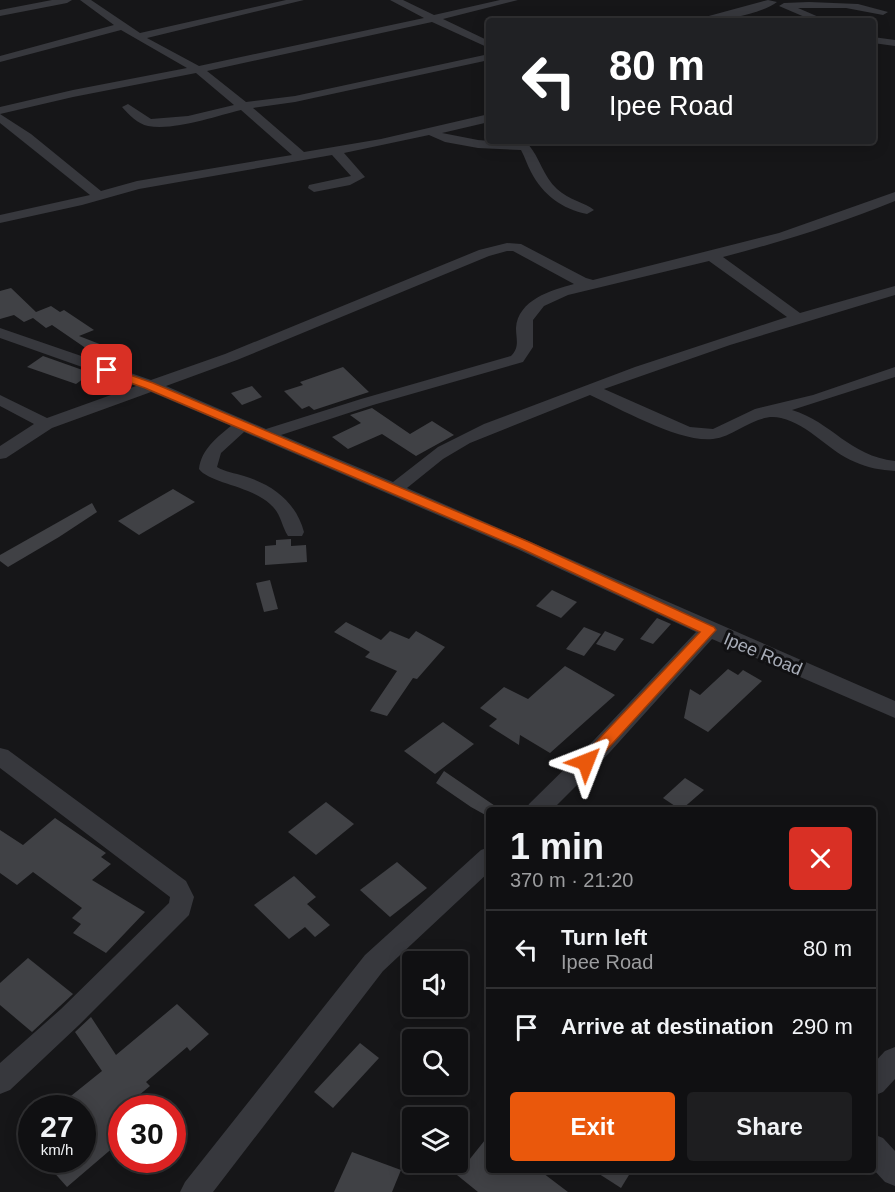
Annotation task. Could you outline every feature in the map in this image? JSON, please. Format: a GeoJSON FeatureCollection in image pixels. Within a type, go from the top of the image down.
{"type":"FeatureCollection","features":[{"type":"Feature","properties":{"kind":"street"},"geometry":{"type":"LineString","coordinates":[[0,13],[67,0]]}},
{"type":"Feature","properties":{"kind":"street"},"geometry":{"type":"LineString","coordinates":[[85,0],[138,37],[203,73],[300,155]]}},
{"type":"Feature","properties":{"kind":"street"},"geometry":{"type":"LineString","coordinates":[[138,37],[299,0]]}},
{"type":"Feature","properties":{"kind":"street"},"geometry":{"type":"LineString","coordinates":[[395,0],[486,44]]}},
{"type":"Feature","properties":{"kind":"street"},"geometry":{"type":"LineString","coordinates":[[0,111],[82,90],[196,70],[513,0]]}},
{"type":"Feature","properties":{"kind":"street"},"geometry":{"type":"LineString","coordinates":[[710,18],[738,13],[770,1],[815,18]]}},
{"type":"Feature","properties":{"kind":"street"},"geometry":{"type":"LineString","coordinates":[[784,6],[859,5],[883,12]]}},
{"type":"Feature","properties":{"kind":"street"},"geometry":{"type":"LineString","coordinates":[[0,59],[122,26]]}},
{"type":"Feature","properties":{"kind":"street"},"geometry":{"type":"LineString","coordinates":[[876,40],[895,43]]}},
{"type":"Feature","properties":{"kind":"street"},"geometry":{"type":"LineString","coordinates":[[128,107],[142,120],[150,123],[188,120],[243,106],[296,99],[486,58]]}},
{"type":"Feature","properties":{"kind":"street"},"geometry":{"type":"LineString","coordinates":[[0,118],[99,196]]}},
{"type":"Feature","properties":{"kind":"street"},"geometry":{"type":"LineString","coordinates":[[0,219],[99,196],[137,184],[432,133],[486,119]]}},
{"type":"Feature","properties":{"kind":"street"},"geometry":{"type":"LineString","coordinates":[[432,133],[449,140],[524,147],[529,152],[537,173],[561,200],[576,208],[587,210]]}},
{"type":"Feature","properties":{"kind":"street"},"geometry":{"type":"LineString","coordinates":[[314,188],[358,177],[335,151]]}},
{"type":"Feature","properties":{"kind":"street"},"geometry":{"type":"LineString","coordinates":[[264,435],[367,402],[517,359],[525,354],[527,347],[522,328],[527,316],[548,297],[588,284],[660,270],[712,256],[821,224],[895,196]]}},
{"type":"Feature","properties":{"kind":"street"},"geometry":{"type":"LineString","coordinates":[[0,454],[46,424],[231,357],[457,263],[507,247],[521,249],[588,284]]}},
{"type":"Feature","properties":{"kind":"street"},"geometry":{"type":"LineString","coordinates":[[712,256],[797,318]]}},
{"type":"Feature","properties":{"kind":"street"},"geometry":{"type":"LineString","coordinates":[[394,490],[454,445],[590,389],[797,318],[895,290]]}},
{"type":"Feature","properties":{"kind":"street","name":"Ipee Road"},"geometry":{"type":"LineString","coordinates":[[0,333],[149,385],[524,545],[709,630],[895,711]]}},
{"type":"Feature","properties":{"kind":"street"},"geometry":{"type":"LineString","coordinates":[[590,389],[686,432],[716,434],[758,413],[819,398],[895,372]]}},
{"type":"Feature","properties":{"kind":"street"},"geometry":{"type":"LineString","coordinates":[[0,400],[46,424]]}},
{"type":"Feature","properties":{"kind":"street"},"geometry":{"type":"LineString","coordinates":[[769,411],[789,415],[816,428],[855,458],[880,466],[895,466]]}},
{"type":"Feature","properties":{"kind":"street"},"geometry":{"type":"LineString","coordinates":[[242,425],[216,449],[207,464],[208,468],[223,477],[249,484],[278,500],[288,511],[295,532]]}},
{"type":"Feature","properties":{"kind":"street"},"geometry":{"type":"LineString","coordinates":[[540,807],[602,746],[709,630]]}},
{"type":"Feature","properties":{"kind":"street"},"geometry":{"type":"LineString","coordinates":[[0,756],[177,888],[182,897],[180,908],[70,1017],[1,1078]]}},
{"type":"Feature","properties":{"kind":"street"},"geometry":{"type":"LineString","coordinates":[[195,1192],[374,963],[486,864]]}},
{"type":"Feature","properties":{"kind":"street"},"geometry":{"type":"LineString","coordinates":[[876,1080],[895,1060]]}},
{"type":"Feature","properties":{"kind":"building"},"geometry":{"type":"Polygon","coordinates":[[[11,288],[36,312],[51,306],[60,312],[64,310],[94,330],[79,336],[120,352],[106,362],[52,325],[46,328],[33,318],[24,322],[14,315],[0,319],[0,291],[11,288]]]}},
{"type":"Feature","properties":{"kind":"building"},"geometry":{"type":"Polygon","coordinates":[[[43,356],[91,373],[76,384],[27,367],[43,356]]]}},
{"type":"Feature","properties":{"kind":"building"},"geometry":{"type":"Polygon","coordinates":[[[343,367],[369,392],[314,410],[309,406],[302,409],[284,391],[303,385],[300,382],[343,367]]]}},
{"type":"Feature","properties":{"kind":"building"},"geometry":{"type":"Polygon","coordinates":[[[252,386],[262,397],[242,405],[231,393],[252,386]]]}},
{"type":"Feature","properties":{"kind":"building"},"geometry":{"type":"Polygon","coordinates":[[[372,408],[410,434],[432,421],[454,435],[416,456],[382,434],[348,449],[332,437],[361,423],[350,415],[372,408]]]}},
{"type":"Feature","properties":{"kind":"building"},"geometry":{"type":"Polygon","coordinates":[[[173,489],[195,502],[139,535],[118,521],[173,489]]]}},
{"type":"Feature","properties":{"kind":"building"},"geometry":{"type":"Polygon","coordinates":[[[92,503],[97,512],[59,537],[8,567],[0,561],[0,555],[92,503]]]}},
{"type":"Feature","properties":{"kind":"building"},"geometry":{"type":"Polygon","coordinates":[[[291,539],[291,546],[306,545],[307,562],[265,565],[265,546],[276,545],[276,540],[291,539]]]}},
{"type":"Feature","properties":{"kind":"building"},"geometry":{"type":"Polygon","coordinates":[[[270,580],[278,609],[264,612],[256,583],[270,580]]]}},
{"type":"Feature","properties":{"kind":"building"},"geometry":{"type":"Polygon","coordinates":[[[552,590],[577,602],[561,618],[536,606],[552,590]]]}},
{"type":"Feature","properties":{"kind":"building"},"geometry":{"type":"Polygon","coordinates":[[[657,618],[671,624],[653,644],[640,639],[657,618]]]}},
{"type":"Feature","properties":{"kind":"building"},"geometry":{"type":"Polygon","coordinates":[[[346,622],[381,640],[390,631],[409,639],[416,631],[445,647],[417,679],[413,678],[387,716],[370,711],[397,671],[365,657],[370,652],[334,632],[346,622]]]}},
{"type":"Feature","properties":{"kind":"building"},"geometry":{"type":"Polygon","coordinates":[[[584,627],[601,634],[584,656],[566,649],[584,627]]]}},
{"type":"Feature","properties":{"kind":"building"},"geometry":{"type":"Polygon","coordinates":[[[605,631],[624,639],[615,651],[596,644],[605,631]]]}},
{"type":"Feature","properties":{"kind":"building"},"geometry":{"type":"Polygon","coordinates":[[[565,666],[615,695],[550,753],[520,735],[519,745],[489,726],[497,719],[480,708],[504,687],[528,699],[565,666]]]}},
{"type":"Feature","properties":{"kind":"building"},"geometry":{"type":"Polygon","coordinates":[[[728,669],[738,675],[743,670],[762,681],[708,732],[684,718],[690,689],[700,695],[728,669]]]}},
{"type":"Feature","properties":{"kind":"building"},"geometry":{"type":"Polygon","coordinates":[[[443,722],[474,744],[435,774],[404,751],[443,722]]]}},
{"type":"Feature","properties":{"kind":"building"},"geometry":{"type":"Polygon","coordinates":[[[444,771],[497,807],[486,807],[486,815],[436,783],[444,771]]]}},
{"type":"Feature","properties":{"kind":"building"},"geometry":{"type":"Polygon","coordinates":[[[685,778],[704,790],[684,807],[676,807],[663,798],[685,778]]]}},
{"type":"Feature","properties":{"kind":"building"},"geometry":{"type":"Polygon","coordinates":[[[326,802],[354,824],[316,855],[288,832],[326,802]]]}},
{"type":"Feature","properties":{"kind":"building"},"geometry":{"type":"Polygon","coordinates":[[[55,818],[106,853],[101,857],[111,864],[92,880],[145,912],[106,953],[73,933],[81,924],[72,918],[82,908],[33,872],[17,885],[0,873],[0,830],[23,845],[55,818]]]}},
{"type":"Feature","properties":{"kind":"building"},"geometry":{"type":"Polygon","coordinates":[[[397,862],[427,888],[390,917],[360,890],[397,862]]]}},
{"type":"Feature","properties":{"kind":"building"},"geometry":{"type":"Polygon","coordinates":[[[294,876],[316,897],[307,904],[330,925],[315,937],[305,927],[289,939],[254,905],[294,876]]]}},
{"type":"Feature","properties":{"kind":"building"},"geometry":{"type":"Polygon","coordinates":[[[28,958],[73,994],[32,1032],[0,1005],[0,983],[28,958]]]}},
{"type":"Feature","properties":{"kind":"building"},"geometry":{"type":"Polygon","coordinates":[[[177,1004],[209,1034],[190,1051],[187,1047],[146,1082],[150,1086],[139,1095],[108,1095],[108,1152],[96,1162],[96,1095],[72,1095],[102,1071],[75,1032],[91,1017],[116,1055],[177,1004]]]}},
{"type":"Feature","properties":{"kind":"building"},"geometry":{"type":"Polygon","coordinates":[[[360,1043],[379,1058],[333,1108],[314,1092],[360,1043]]]}},
{"type":"Feature","properties":{"kind":"building"},"geometry":{"type":"Polygon","coordinates":[[[486,1139],[486,1173],[543,1173],[568,1192],[478,1192],[457,1175],[468,1173],[468,1161],[486,1139]]]}},
{"type":"Feature","properties":{"kind":"building"},"geometry":{"type":"Polygon","coordinates":[[[352,1152],[401,1170],[392,1192],[334,1192],[352,1152]]]}},
{"type":"Feature","properties":{"kind":"building"},"geometry":{"type":"Polygon","coordinates":[[[55,1173],[83,1173],[67,1187],[55,1173]]]}},
{"type":"Feature","properties":{"kind":"building"},"geometry":{"type":"Polygon","coordinates":[[[598,1173],[630,1173],[621,1188],[598,1173]]]}},
{"type":"Feature","properties":{"kind":"route"},"geometry":{"type":"LineString","coordinates":[[107,370],[149,385],[524,545],[709,630],[586,762]]}}]}
